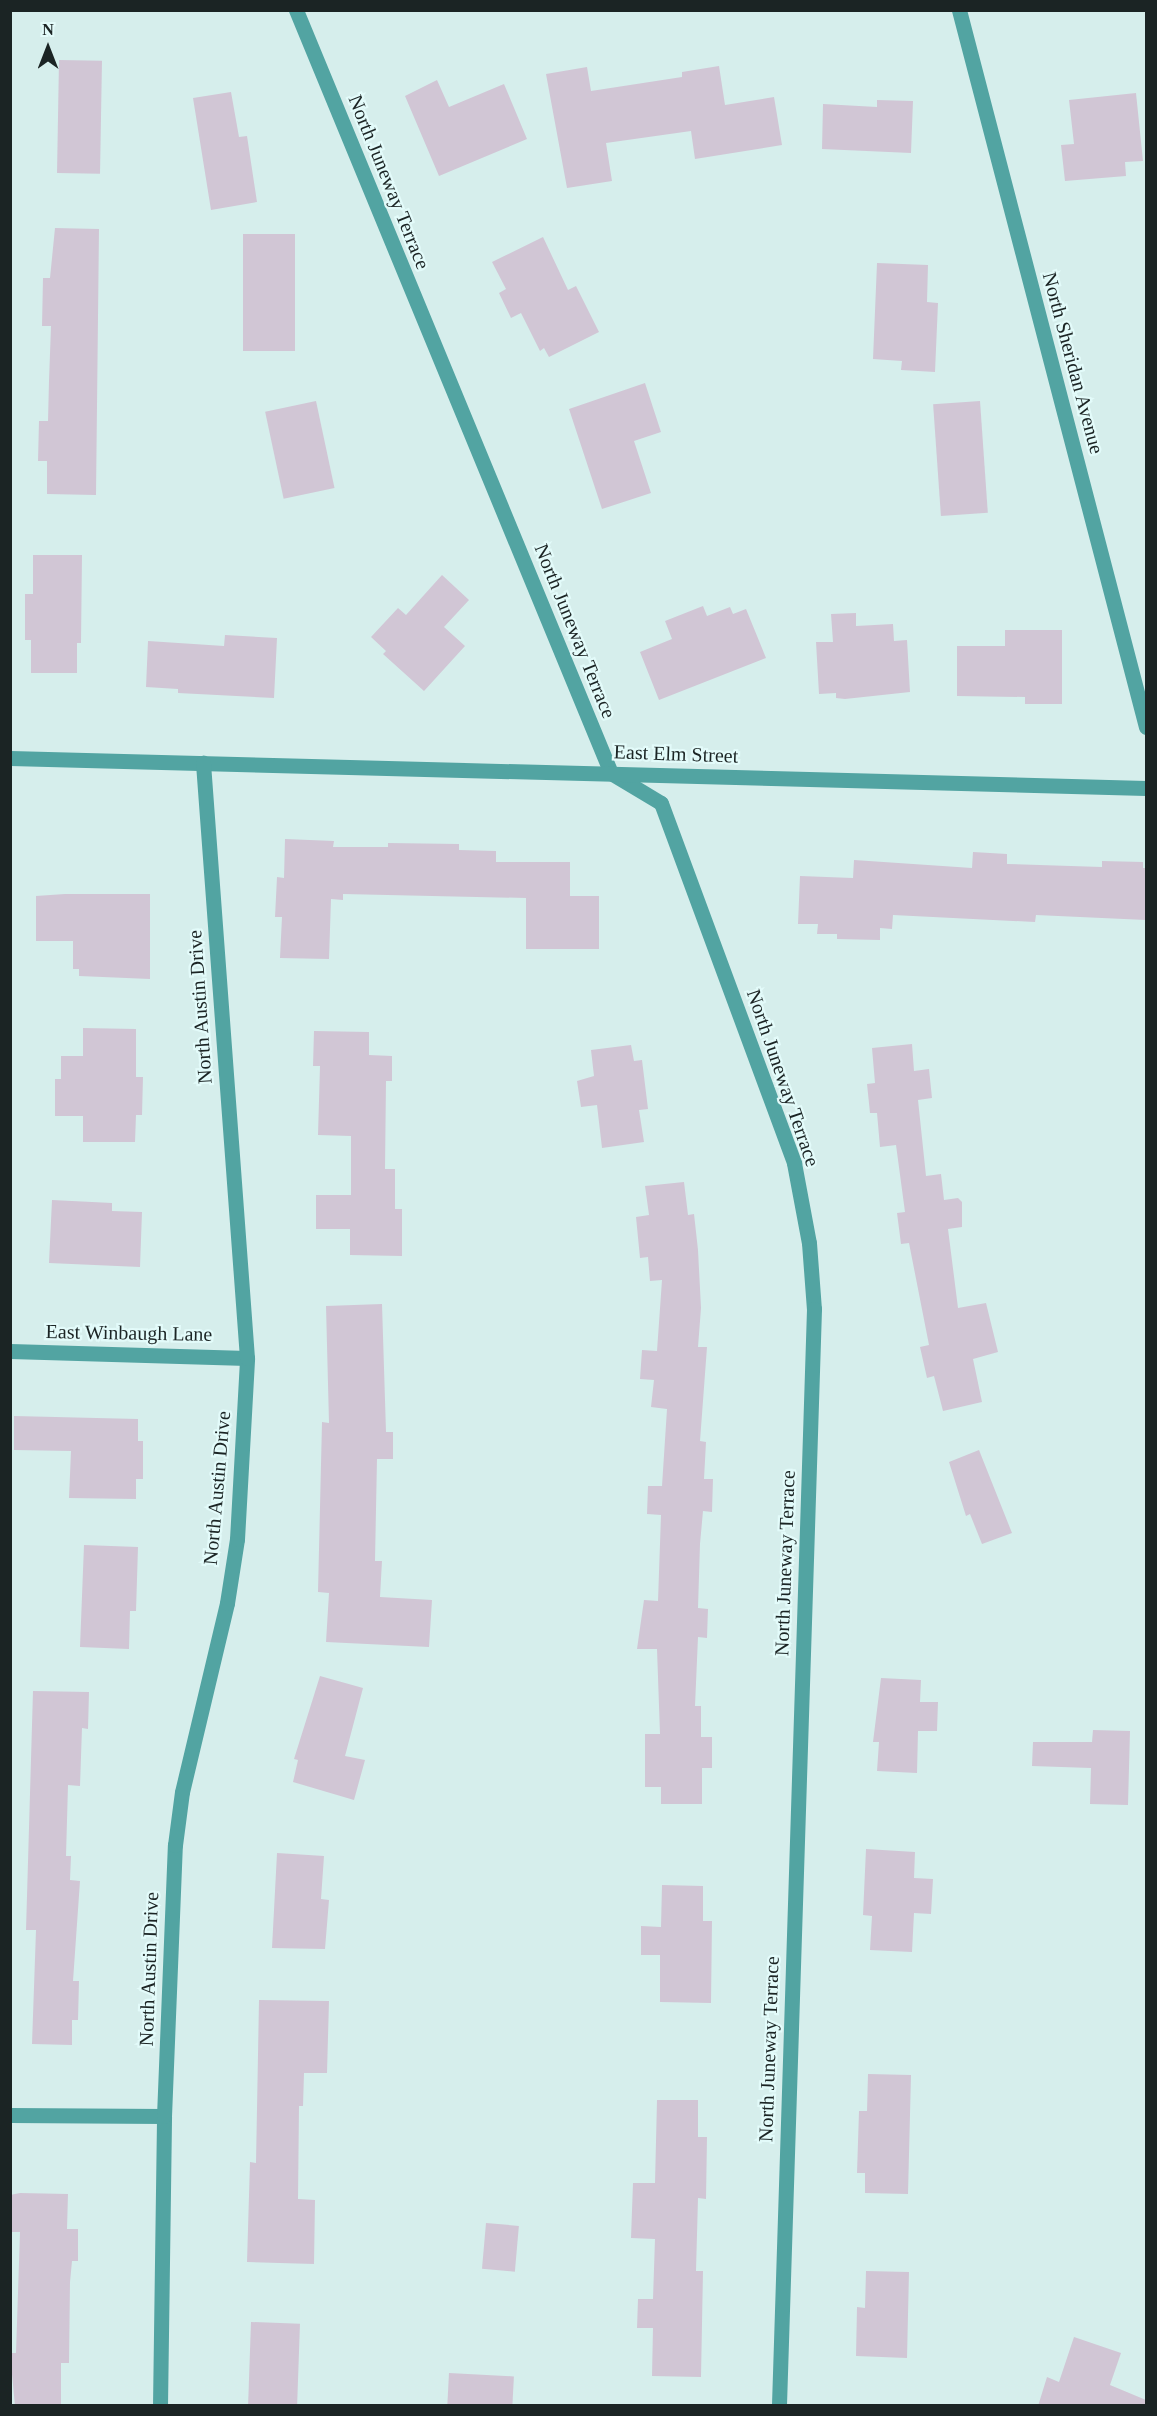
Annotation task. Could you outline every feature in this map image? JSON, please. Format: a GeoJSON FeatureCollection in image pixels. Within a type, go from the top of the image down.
{"type":"FeatureCollection","features":[{"type":"Feature","properties":{"kind":"street","name":"North Juneway Terrace"},"geometry":{"type":"LineString","coordinates":[[296,10],[611,773],[661,803],[794,1163],[809,1243],[814,1309],[779,2406]]}},
{"type":"Feature","properties":{"kind":"street","name":"North Sheridan Avenue"},"geometry":{"type":"LineString","coordinates":[[959,10],[1146,727]]}},
{"type":"Feature","properties":{"kind":"street"},"geometry":{"type":"LineString","coordinates":[[10,758],[203,763]]}},
{"type":"Feature","properties":{"kind":"street","name":"East Elm Street"},"geometry":{"type":"LineString","coordinates":[[203,763],[1146,788]]}},
{"type":"Feature","properties":{"kind":"street","name":"North Austin Drive"},"geometry":{"type":"LineString","coordinates":[[160,2406],[164,2116],[175,1845],[182,1792],[226,1603],[237,1539],[247,1358],[203,763]]}},
{"type":"Feature","properties":{"kind":"street","name":"East Winbaugh Lane"},"geometry":{"type":"LineString","coordinates":[[10,1351],[247,1358]]}},
{"type":"Feature","properties":{"kind":"street"},"geometry":{"type":"LineString","coordinates":[[10,2115],[164,2116]]}},
{"type":"Feature","properties":{"kind":"building"},"geometry":{"type":"Polygon","coordinates":[[[59,60],[102,61],[100,174],[57,173],[59,60]]]}},
{"type":"Feature","properties":{"kind":"building"},"geometry":{"type":"Polygon","coordinates":[[[719,66],[725,105],[774,97],[782,145],[695,159],[691,131],[606,143],[612,181],[567,188],[546,74],[587,67],[591,91],[682,77],[682,72],[719,66]]]}},
{"type":"Feature","properties":{"kind":"building"},"geometry":{"type":"Polygon","coordinates":[[[437,80],[449,107],[504,84],[527,139],[439,176],[405,96],[437,80]]]}},
{"type":"Feature","properties":{"kind":"building"},"geometry":{"type":"Polygon","coordinates":[[[231,92],[239,137],[247,136],[257,202],[211,210],[193,98],[231,92]]]}},
{"type":"Feature","properties":{"kind":"building"},"geometry":{"type":"Polygon","coordinates":[[[1136,93],[1143,161],[1125,162],[1126,176],[1065,181],[1061,145],[1074,144],[1069,100],[1136,93]]]}},
{"type":"Feature","properties":{"kind":"building"},"geometry":{"type":"Polygon","coordinates":[[[877,100],[913,101],[911,153],[822,149],[823,104],[877,107],[877,100]]]}},
{"type":"Feature","properties":{"kind":"building"},"geometry":{"type":"Polygon","coordinates":[[[55,228],[99,229],[96,495],[47,494],[47,461],[38,461],[39,421],[48,421],[51,326],[42,326],[43,278],[50,278],[55,228]]]}},
{"type":"Feature","properties":{"kind":"building"},"geometry":{"type":"Polygon","coordinates":[[[243,234],[295,234],[295,351],[243,351],[243,234]]]}},
{"type":"Feature","properties":{"kind":"building"},"geometry":{"type":"Polygon","coordinates":[[[543,237],[568,290],[576,286],[599,332],[549,357],[544,348],[540,351],[521,313],[511,318],[499,293],[506,289],[492,262],[543,237]]]}},
{"type":"Feature","properties":{"kind":"building"},"geometry":{"type":"Polygon","coordinates":[[[877,263],[928,265],[927,302],[938,303],[935,372],[901,370],[902,361],[873,359],[877,263]]]}},
{"type":"Feature","properties":{"kind":"building"},"geometry":{"type":"Polygon","coordinates":[[[645,383],[661,432],[634,441],[651,493],[602,509],[569,409],[645,383]]]}},
{"type":"Feature","properties":{"kind":"building"},"geometry":{"type":"Polygon","coordinates":[[[316,401],[335,488],[284,499],[265,412],[316,401]]]}},
{"type":"Feature","properties":{"kind":"building"},"geometry":{"type":"Polygon","coordinates":[[[980,401],[988,513],[941,516],[933,404],[980,401]]]}},
{"type":"Feature","properties":{"kind":"building"},"geometry":{"type":"Polygon","coordinates":[[[33,555],[82,555],[81,643],[77,643],[77,673],[31,673],[31,640],[25,640],[25,594],[33,594],[33,555]]]}},
{"type":"Feature","properties":{"kind":"building"},"geometry":{"type":"Polygon","coordinates":[[[442,575],[469,600],[444,627],[465,646],[424,691],[383,654],[386,651],[371,637],[398,608],[406,615],[442,575]]]}},
{"type":"Feature","properties":{"kind":"building"},"geometry":{"type":"Polygon","coordinates":[[[703,606],[707,616],[730,607],[733,614],[746,609],[766,658],[659,700],[640,652],[672,639],[665,621],[703,606]]]}},
{"type":"Feature","properties":{"kind":"building"},"geometry":{"type":"Polygon","coordinates":[[[856,613],[856,626],[893,624],[894,641],[907,640],[910,692],[845,699],[836,698],[836,693],[819,694],[816,642],[833,642],[831,614],[856,613]]]}},
{"type":"Feature","properties":{"kind":"building"},"geometry":{"type":"Polygon","coordinates":[[[1005,630],[1062,630],[1062,704],[1025,704],[1025,697],[957,696],[957,646],[1005,646],[1005,630]]]}},
{"type":"Feature","properties":{"kind":"building"},"geometry":{"type":"Polygon","coordinates":[[[225,635],[277,638],[274,698],[178,693],[178,689],[146,687],[148,641],[224,646],[225,635]]]}},
{"type":"Feature","properties":{"kind":"building"},"geometry":{"type":"Polygon","coordinates":[[[285,839],[334,841],[333,847],[388,847],[388,843],[459,844],[459,850],[496,851],[496,862],[570,862],[570,896],[599,896],[599,949],[526,949],[526,898],[343,894],[343,900],[331,899],[329,959],[280,958],[282,917],[275,917],[277,877],[284,878],[285,839]]]}},
{"type":"Feature","properties":{"kind":"building"},"geometry":{"type":"Polygon","coordinates":[[[973,852],[1007,854],[1007,864],[1102,867],[1102,861],[1143,862],[1143,868],[1146,868],[1146,920],[1036,915],[1035,922],[893,915],[892,929],[880,928],[880,940],[837,939],[837,934],[817,934],[818,924],[798,924],[800,876],[853,878],[854,860],[972,868],[973,852]]]}},
{"type":"Feature","properties":{"kind":"building"},"geometry":{"type":"Polygon","coordinates":[[[150,894],[150,979],[79,976],[79,969],[73,969],[73,941],[36,941],[36,896],[150,894]]]}},
{"type":"Feature","properties":{"kind":"building"},"geometry":{"type":"Polygon","coordinates":[[[83,1028],[136,1029],[136,1077],[143,1077],[142,1115],[136,1115],[135,1142],[83,1142],[83,1116],[55,1116],[55,1079],[61,1079],[61,1056],[83,1056],[83,1028]]]}},
{"type":"Feature","properties":{"kind":"building"},"geometry":{"type":"Polygon","coordinates":[[[314,1031],[369,1032],[369,1055],[392,1056],[392,1081],[386,1081],[385,1169],[395,1169],[395,1209],[402,1209],[402,1256],[350,1255],[350,1229],[316,1229],[316,1195],[351,1195],[351,1136],[318,1135],[320,1066],[313,1066],[314,1031]]]}},
{"type":"Feature","properties":{"kind":"building"},"geometry":{"type":"Polygon","coordinates":[[[912,1044],[914,1071],[929,1069],[932,1098],[918,1100],[926,1176],[941,1174],[944,1200],[958,1198],[962,1202],[962,1227],[948,1229],[958,1308],[986,1303],[998,1352],[973,1359],[982,1402],[943,1411],[934,1376],[927,1378],[920,1347],[929,1345],[909,1243],[901,1244],[897,1213],[905,1212],[896,1145],[880,1147],[877,1113],[870,1113],[867,1084],[875,1083],[872,1048],[912,1044]]]}},
{"type":"Feature","properties":{"kind":"building"},"geometry":{"type":"Polygon","coordinates":[[[631,1045],[634,1061],[642,1060],[648,1109],[639,1110],[644,1142],[602,1148],[597,1105],[581,1107],[577,1081],[594,1076],[591,1050],[631,1045]]]}},
{"type":"Feature","properties":{"kind":"building"},"geometry":{"type":"Polygon","coordinates":[[[684,1182],[688,1215],[694,1214],[698,1250],[701,1308],[698,1347],[707,1347],[700,1441],[706,1442],[704,1479],[713,1479],[712,1512],[703,1511],[700,1544],[698,1608],[708,1609],[707,1638],[698,1637],[695,1706],[701,1706],[701,1737],[712,1737],[712,1768],[702,1768],[702,1804],[661,1804],[661,1787],[645,1787],[645,1734],[660,1734],[657,1649],[637,1649],[644,1600],[658,1601],[661,1515],[647,1514],[648,1486],[662,1486],[667,1409],[651,1407],[654,1380],[640,1379],[642,1350],[657,1351],[662,1280],[650,1281],[648,1257],[640,1258],[636,1217],[649,1215],[645,1186],[684,1182]]]}},
{"type":"Feature","properties":{"kind":"building"},"geometry":{"type":"Polygon","coordinates":[[[52,1200],[112,1203],[112,1211],[142,1212],[140,1267],[49,1263],[52,1200]]]}},
{"type":"Feature","properties":{"kind":"building"},"geometry":{"type":"Polygon","coordinates":[[[382,1304],[386,1432],[393,1432],[393,1459],[377,1459],[375,1561],[382,1561],[380,1597],[432,1600],[429,1647],[326,1642],[329,1593],[318,1592],[322,1422],[329,1423],[326,1306],[382,1304]]]}},
{"type":"Feature","properties":{"kind":"building"},"geometry":{"type":"Polygon","coordinates":[[[14,1416],[138,1419],[138,1441],[143,1441],[143,1479],[136,1479],[136,1499],[69,1498],[71,1451],[14,1450],[14,1416]]]}},
{"type":"Feature","properties":{"kind":"building"},"geometry":{"type":"Polygon","coordinates":[[[979,1450],[1012,1533],[982,1544],[970,1514],[966,1516],[949,1462],[979,1450]]]}},
{"type":"Feature","properties":{"kind":"building"},"geometry":{"type":"Polygon","coordinates":[[[84,1545],[138,1547],[136,1611],[130,1611],[129,1649],[80,1647],[84,1545]]]}},
{"type":"Feature","properties":{"kind":"building"},"geometry":{"type":"Polygon","coordinates":[[[320,1676],[363,1688],[345,1756],[365,1760],[354,1800],[293,1782],[298,1760],[294,1759],[320,1676]]]}},
{"type":"Feature","properties":{"kind":"building"},"geometry":{"type":"Polygon","coordinates":[[[881,1678],[921,1680],[920,1702],[938,1702],[937,1731],[918,1731],[917,1773],[877,1771],[879,1742],[873,1742],[881,1678]]]}},
{"type":"Feature","properties":{"kind":"building"},"geometry":{"type":"Polygon","coordinates":[[[33,1691],[89,1692],[88,1729],[82,1728],[80,1786],[68,1785],[66,1856],[71,1856],[70,1880],[80,1881],[73,1981],[79,1981],[78,2020],[72,2020],[72,2045],[32,2044],[36,1930],[26,1930],[33,1691]]]}},
{"type":"Feature","properties":{"kind":"building"},"geometry":{"type":"Polygon","coordinates":[[[1093,1730],[1130,1731],[1128,1805],[1090,1804],[1091,1768],[1032,1766],[1033,1742],[1092,1742],[1093,1730]]]}},
{"type":"Feature","properties":{"kind":"building"},"geometry":{"type":"Polygon","coordinates":[[[866,1849],[915,1852],[914,1878],[933,1879],[931,1914],[914,1913],[912,1952],[870,1950],[872,1916],[863,1915],[866,1849]]]}},
{"type":"Feature","properties":{"kind":"building"},"geometry":{"type":"Polygon","coordinates":[[[277,1853],[324,1856],[321,1899],[329,1900],[325,1949],[272,1948],[277,1853]]]}},
{"type":"Feature","properties":{"kind":"building"},"geometry":{"type":"Polygon","coordinates":[[[662,1885],[703,1886],[703,1921],[712,1921],[711,2003],[660,2002],[660,1955],[641,1955],[641,1926],[661,1927],[662,1885]]]}},
{"type":"Feature","properties":{"kind":"building"},"geometry":{"type":"Polygon","coordinates":[[[259,2000],[329,2001],[327,2073],[304,2073],[303,2106],[299,2106],[298,2199],[315,2200],[314,2264],[247,2262],[250,2162],[256,2163],[259,2000]]]}},
{"type":"Feature","properties":{"kind":"building"},"geometry":{"type":"Polygon","coordinates":[[[868,2074],[911,2075],[908,2194],[865,2193],[865,2173],[857,2173],[859,2111],[867,2111],[868,2074]]]}},
{"type":"Feature","properties":{"kind":"building"},"geometry":{"type":"Polygon","coordinates":[[[657,2100],[698,2100],[698,2137],[707,2137],[706,2199],[698,2198],[696,2271],[703,2271],[701,2377],[652,2376],[653,2328],[637,2328],[638,2299],[653,2299],[655,2239],[631,2238],[633,2183],[655,2183],[657,2100]]]}},
{"type":"Feature","properties":{"kind":"building"},"geometry":{"type":"Polygon","coordinates":[[[20,2193],[68,2194],[67,2229],[78,2229],[78,2261],[72,2261],[70,2282],[69,2363],[61,2363],[61,2406],[15,2406],[10,2353],[16,2353],[20,2232],[10,2232],[10,2195],[20,2193]]]}},
{"type":"Feature","properties":{"kind":"building"},"geometry":{"type":"Polygon","coordinates":[[[486,2223],[519,2226],[515,2272],[482,2269],[486,2223]]]}},
{"type":"Feature","properties":{"kind":"building"},"geometry":{"type":"Polygon","coordinates":[[[866,2271],[909,2272],[907,2358],[856,2356],[857,2307],[865,2308],[866,2271]]]}},
{"type":"Feature","properties":{"kind":"building"},"geometry":{"type":"Polygon","coordinates":[[[251,2322],[300,2324],[297,2406],[248,2406],[251,2322]]]}},
{"type":"Feature","properties":{"kind":"building"},"geometry":{"type":"Polygon","coordinates":[[[1074,2337],[1121,2353],[1110,2385],[1146,2400],[1146,2406],[1038,2406],[1047,2377],[1059,2382],[1074,2337]]]}},
{"type":"Feature","properties":{"kind":"building"},"geometry":{"type":"Polygon","coordinates":[[[449,2373],[514,2376],[512,2406],[447,2406],[449,2373]]]}}]}
